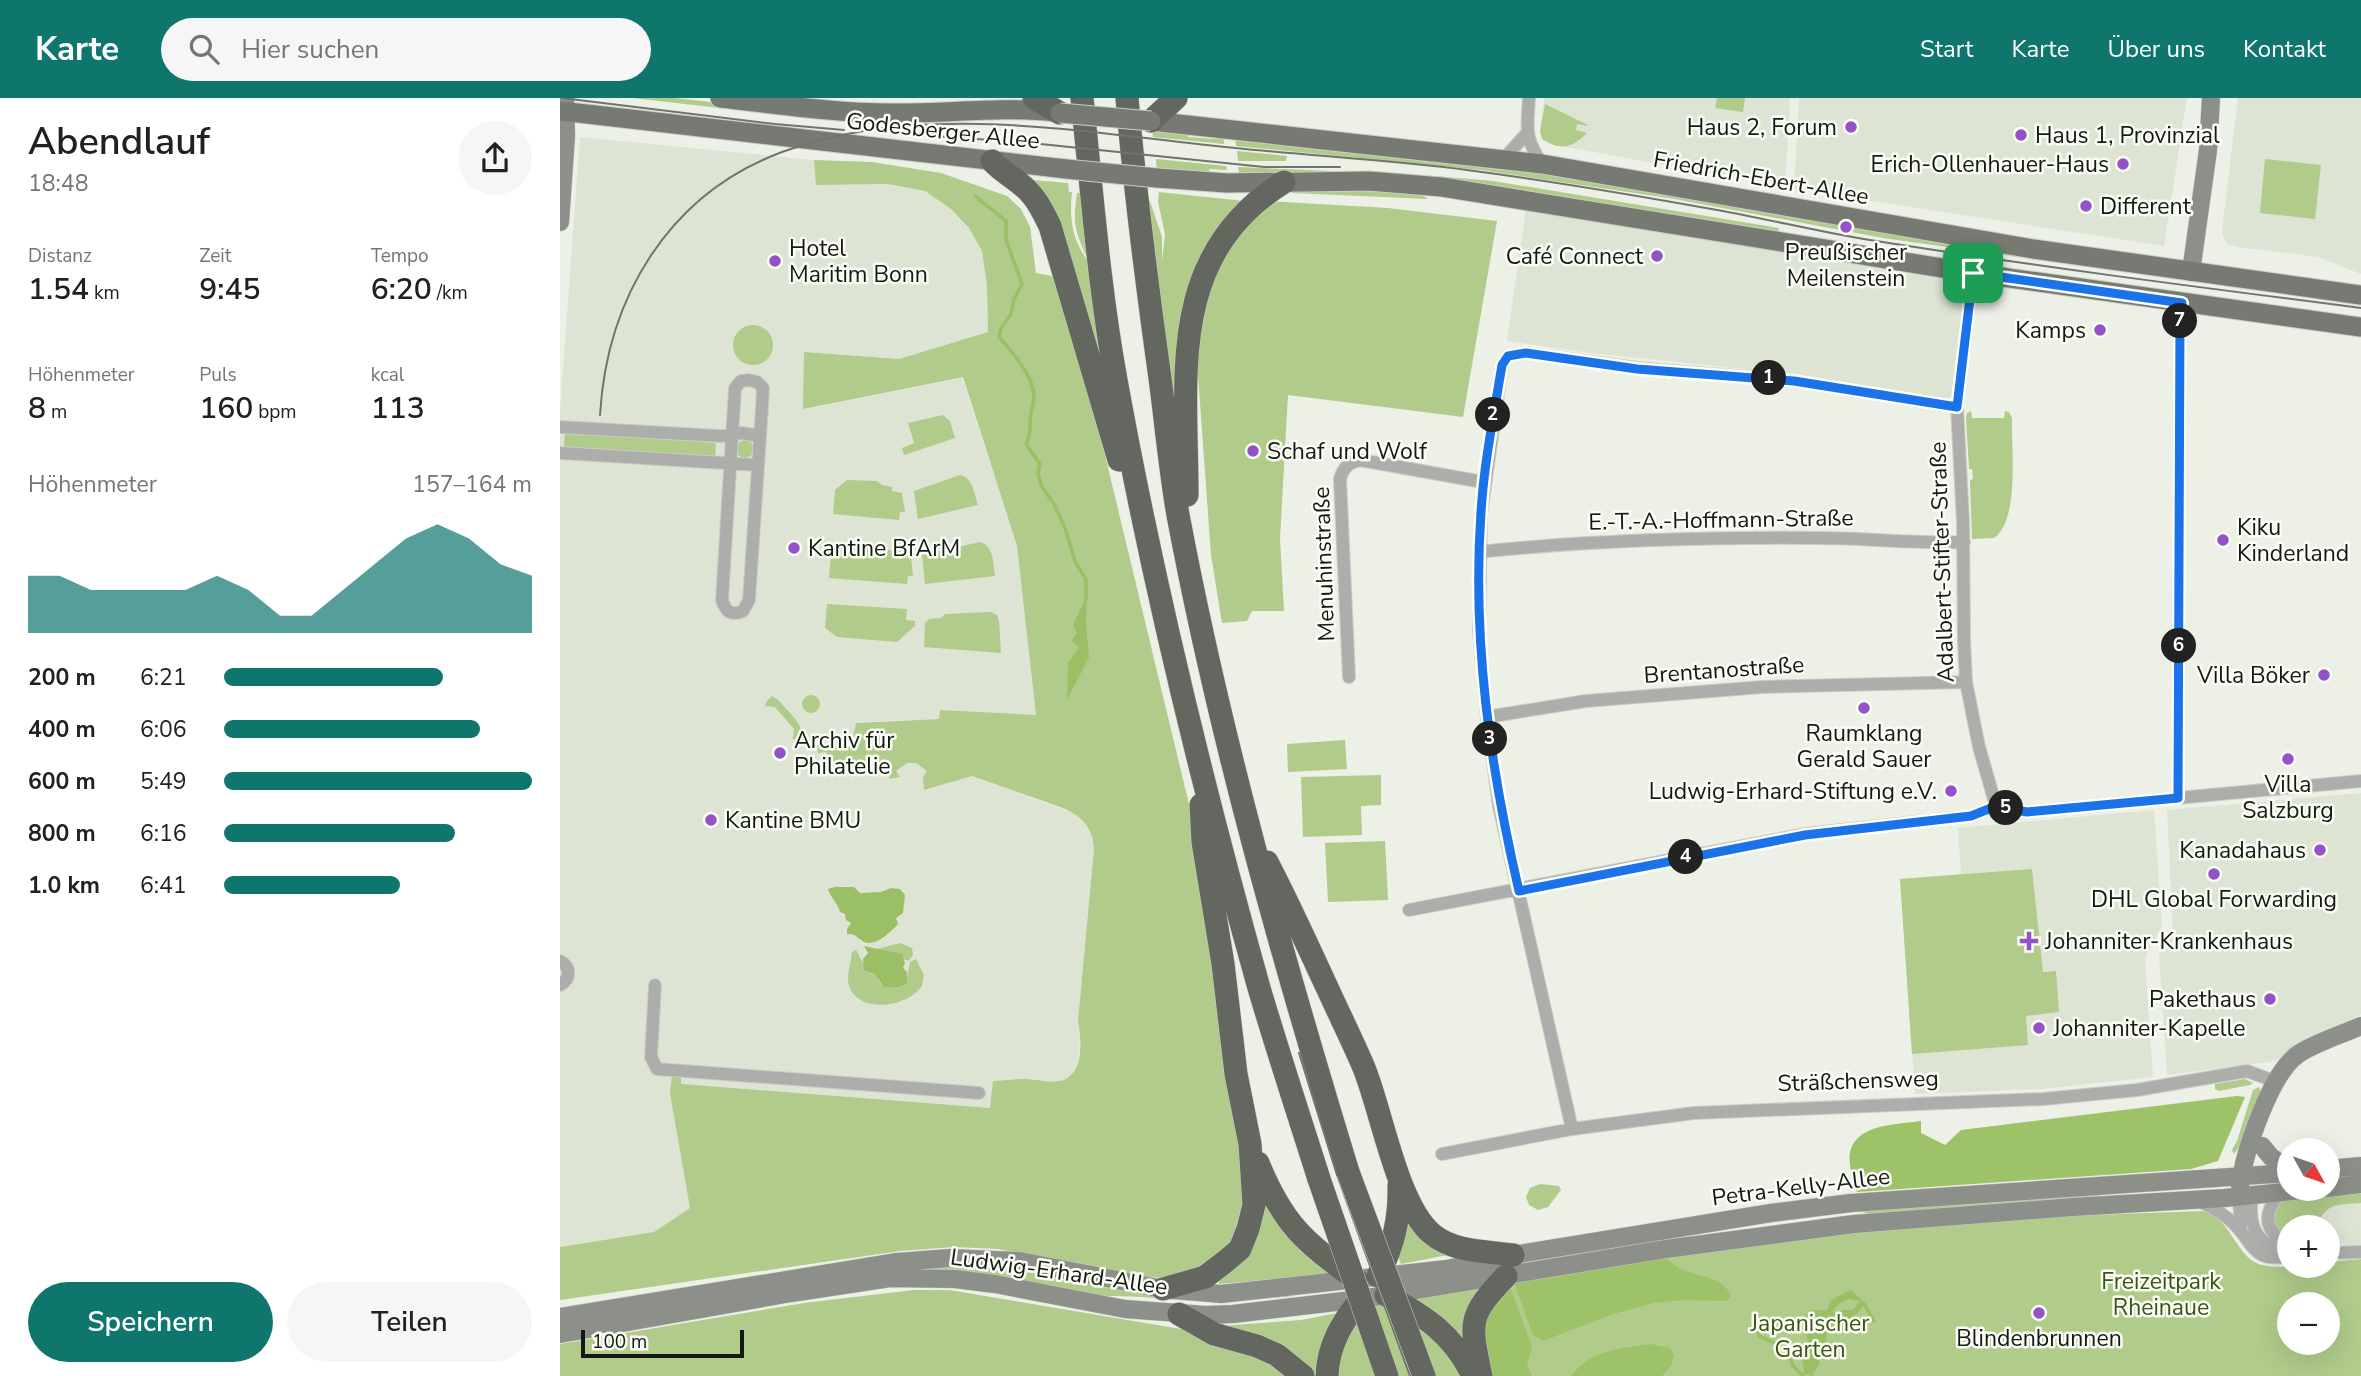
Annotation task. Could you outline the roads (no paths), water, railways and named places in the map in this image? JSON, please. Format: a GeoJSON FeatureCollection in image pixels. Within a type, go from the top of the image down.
{"type":"FeatureCollection","features":[{"type":"Feature","properties":{"kind":"highway"},"geometry":{"type":"LineString","coordinates":[[1034,98],[1060,113]]}},
{"type":"Feature","properties":{"kind":"highway"},"geometry":{"type":"LineString","coordinates":[[1082,98],[1098,258],[1115,378],[1144,524],[1198,759],[1260,989],[1319,1180],[1387,1376]]}},
{"type":"Feature","properties":{"kind":"highway"},"geometry":{"type":"LineString","coordinates":[[1127,98],[1138,216],[1170,461],[1188,562],[1247,825],[1301,1019],[1348,1172],[1424,1376]]}},
{"type":"Feature","properties":{"kind":"highway"},"geometry":{"type":"LineString","coordinates":[[1151,121],[1176,98]]}},
{"type":"Feature","properties":{"kind":"highway"},"geometry":{"type":"LineString","coordinates":[[992,161],[1004,174],[1027,189],[1041,207],[1049,226],[1117,456],[1144,524]]}},
{"type":"Feature","properties":{"kind":"highway"},"geometry":{"type":"LineString","coordinates":[[1188,562],[1187,384],[1192,308],[1205,272],[1222,240],[1253,204],[1284,182]]}},
{"type":"Feature","properties":{"kind":"highway"},"geometry":{"type":"LineString","coordinates":[[1163,1289],[1205,1277],[1240,1248],[1254,1205],[1250,1144],[1236,1074],[1223,964],[1203,842],[1198,759]]}},
{"type":"Feature","properties":{"kind":"highway"},"geometry":{"type":"LineString","coordinates":[[1247,825],[1288,903],[1364,1068],[1399,1179],[1420,1220],[1429,1233],[1441,1241],[1509,1266],[1484,1297],[1473,1324],[1480,1376]]}},
{"type":"Feature","properties":{"kind":"highway"},"geometry":{"type":"LineString","coordinates":[[1250,1144],[1268,1188],[1281,1212],[1298,1234],[1322,1256],[1419,1314],[1449,1338],[1465,1358],[1473,1376]]}},
{"type":"Feature","properties":{"kind":"highway"},"geometry":{"type":"LineString","coordinates":[[1327,1376],[1333,1341],[1343,1321],[1370,1287],[1396,1235],[1400,1209],[1399,1179]]}},
{"type":"Feature","properties":{"kind":"highway"},"geometry":{"type":"LineString","coordinates":[[1179,1314],[1214,1334],[1257,1346],[1277,1355],[1303,1376]]}},
{"type":"Feature","properties":{"kind":"main road","name":"Godesberger Allee"},"geometry":{"type":"LineString","coordinates":[[720,98],[797,107],[889,113],[962,104],[1151,121]]}},
{"type":"Feature","properties":{"kind":"main road"},"geometry":{"type":"LineString","coordinates":[[2192,272],[2208,150],[2211,98]]}},
{"type":"Feature","properties":{"kind":"main road","name":"Godesberger Allee"},"geometry":{"type":"LineString","coordinates":[[563,106],[1066,169],[1227,183],[1284,182]]}},
{"type":"Feature","properties":{"kind":"main road"},"geometry":{"type":"LineString","coordinates":[[560,222],[563,106]]}},
{"type":"Feature","properties":{"kind":"main road","name":"Friedrich-Ebert-Allee"},"geometry":{"type":"LineString","coordinates":[[1151,121],[1542,164],[1898,227],[2361,295]]}},
{"type":"Feature","properties":{"kind":"main road"},"geometry":{"type":"LineString","coordinates":[[1284,182],[1369,181],[1442,187],[1973,273],[2361,327]]}},
{"type":"Feature","properties":{"kind":"main road"},"geometry":{"type":"LineString","coordinates":[[2245,1196],[2268,1099],[2280,1071],[2301,1052],[2361,1026]]}},
{"type":"Feature","properties":{"kind":"main road"},"geometry":{"type":"LineString","coordinates":[[2259,1139],[2277,1162]]}},
{"type":"Feature","properties":{"kind":"main road"},"geometry":{"type":"LineString","coordinates":[[2212,1177],[2259,1139]]}},
{"type":"Feature","properties":{"kind":"main road"},"geometry":{"type":"LineString","coordinates":[[2340,1168],[2361,1166]]}},
{"type":"Feature","properties":{"kind":"main road","name":"Petra-Kelly-Allee"},"geometry":{"type":"LineString","coordinates":[[1509,1266],[1771,1213],[1851,1203],[2277,1172]]}},
{"type":"Feature","properties":{"kind":"main road"},"geometry":{"type":"LineString","coordinates":[[2340,1187],[2361,1184]]}},
{"type":"Feature","properties":{"kind":"main road","name":"Petra-Kelly-Allee"},"geometry":{"type":"LineString","coordinates":[[1370,1287],[1509,1266],[1854,1224],[2277,1193]]}},
{"type":"Feature","properties":{"kind":"main road","name":"Ludwig-Erhard-Allee"},"geometry":{"type":"LineString","coordinates":[[560,1317],[897,1262],[950,1258],[1020,1261],[1163,1289],[1221,1294],[1370,1287]]}},
{"type":"Feature","properties":{"kind":"main road","name":"Ludwig-Erhard-Allee"},"geometry":{"type":"LineString","coordinates":[[560,1334],[890,1278],[968,1281],[1105,1306],[1179,1314],[1233,1314],[1370,1287]]}},
{"type":"Feature","properties":{"kind":"street"},"geometry":{"type":"LineString","coordinates":[[1529,98],[1527,133],[1531,148],[1542,164]]}},
{"type":"Feature","properties":{"kind":"street"},"geometry":{"type":"LineString","coordinates":[[1503,160],[1527,133]]}},
{"type":"Feature","properties":{"kind":"street","name":"Adalbert-Stifter-Straße"},"geometry":{"type":"LineString","coordinates":[[1973,273],[1957,407],[1964,542],[1966,682],[1979,747],[1996,806]]}},
{"type":"Feature","properties":{"kind":"street"},"geometry":{"type":"LineString","coordinates":[[2178,798],[2182,303]]}},
{"type":"Feature","properties":{"kind":"street"},"geometry":{"type":"LineString","coordinates":[[1572,1129],[1499,806],[1479,630],[1479,552],[1483,482],[1502,365],[1508,356],[1526,353],[1637,369],[1794,381],[1957,407]]}},
{"type":"Feature","properties":{"kind":"street"},"geometry":{"type":"LineString","coordinates":[[741,381],[757,382],[763,388],[759,436],[749,600],[743,611],[730,614],[722,600],[735,388],[741,381]]}},
{"type":"Feature","properties":{"kind":"street"},"geometry":{"type":"LineString","coordinates":[[560,427],[720,436],[742,433],[759,436]]}},
{"type":"Feature","properties":{"kind":"street"},"geometry":{"type":"LineString","coordinates":[[560,453],[757,466]]}},
{"type":"Feature","properties":{"kind":"street","name":"Menuhinstraße"},"geometry":{"type":"LineString","coordinates":[[1349,677],[1340,480],[1344,470],[1350,463],[1360,460],[1483,482]]}},
{"type":"Feature","properties":{"kind":"street","name":"E.-T.-A.-Hoffmann-Straße"},"geometry":{"type":"LineString","coordinates":[[1479,552],[1568,543],[1727,537],[1964,542]]}},
{"type":"Feature","properties":{"kind":"street","name":"Brentanostraße"},"geometry":{"type":"LineString","coordinates":[[1487,717],[1586,701],[1762,687],[1966,682]]}},
{"type":"Feature","properties":{"kind":"street"},"geometry":{"type":"LineString","coordinates":[[1409,911],[1805,835],[1971,816],[1996,806],[2027,812],[2361,782]]}},
{"type":"Feature","properties":{"kind":"street"},"geometry":{"type":"LineString","coordinates":[[560,961],[566,966],[568,974],[565,982],[560,985]]}},
{"type":"Feature","properties":{"kind":"street"},"geometry":{"type":"LineString","coordinates":[[655,985],[651,1057],[657,1069],[979,1093]]}},
{"type":"Feature","properties":{"kind":"street","name":"Sträßchensweg"},"geometry":{"type":"LineString","coordinates":[[1442,1154],[1572,1129],[1694,1113],[2043,1099],[2116,1093],[2247,1071],[2274,1081]]}},
{"type":"Feature","properties":{"kind":"street"},"geometry":{"type":"LineString","coordinates":[[2241,1232],[2245,1196]]}},
{"type":"Feature","properties":{"kind":"street"},"geometry":{"type":"LineString","coordinates":[[2245,1196],[2259,1239],[2277,1249]]}},
{"type":"Feature","properties":{"kind":"street"},"geometry":{"type":"LineString","coordinates":[[2277,1197],[2269,1208],[2267,1222],[2277,1238]]}},
{"type":"Feature","properties":{"kind":"street"},"geometry":{"type":"LineString","coordinates":[[2195,1199],[2220,1212],[2241,1232],[2248,1244],[2262,1255],[2277,1258]]}},
{"type":"Feature","properties":{"kind":"street"},"geometry":{"type":"LineString","coordinates":[[2340,1253],[2361,1252]]}},
{"type":"Feature","properties":{"kind":"waterway"},"geometry":{"type":"LineString","coordinates":[[975,196],[1006,221],[1006,240],[1022,284],[999,337],[1030,379],[1034,398],[1030,434],[1026,444],[1040,464],[1038,474],[1042,487],[1054,504],[1075,561],[1086,580],[1086,599]]}},
{"type":"Feature","properties":{"kind":"waterway"},"geometry":{"type":"LineString","coordinates":[[1864,1304],[1874,1321]]}},
{"type":"Feature","properties":{"kind":"waterway"},"geometry":{"type":"LineString","coordinates":[[1758,1327],[1759,1336],[1793,1351]]}},
{"type":"Feature","properties":{"kind":"waterway"},"geometry":{"type":"LineString","coordinates":[[1787,1348],[1793,1366],[1804,1374]]}},
{"type":"Feature","properties":{"kind":"tram line"},"geometry":{"type":"LineString","coordinates":[[562,98],[844,130]]}},
{"type":"Feature","properties":{"kind":"tram line"},"geometry":{"type":"LineString","coordinates":[[600,415],[605,372],[615,330],[631,291],[651,255],[677,223],[707,194],[742,171],[782,152],[836,136],[892,127],[949,124],[1065,129],[1467,170],[1655,199],[1931,250],[2361,308]]}},
{"type":"Feature","properties":{"kind":"tram line"},"geometry":{"type":"LineString","coordinates":[[907,134],[1031,143],[1264,167],[1340,167]]}},
{"type":"Feature","properties":{"kind":"tram line"},"geometry":{"type":"LineString","coordinates":[[1299,1053],[1337,1175],[1410,1376]]}},
{"type":"Feature","properties":{"kind":"place","name":"Haus 2, Forum"},"geometry":{"type":"Point","coordinates":[1851,127]}},
{"type":"Feature","properties":{"kind":"place","name":"Haus 1, Provinzial"},"geometry":{"type":"Point","coordinates":[2021,135]}},
{"type":"Feature","properties":{"kind":"place","name":"Erich-Ollenhauer-Haus"},"geometry":{"type":"Point","coordinates":[2123,164]}},
{"type":"Feature","properties":{"kind":"place","name":"Different"},"geometry":{"type":"Point","coordinates":[2086,206]}},
{"type":"Feature","properties":{"kind":"place","name":"Preußischer Meilenstein"},"geometry":{"type":"Point","coordinates":[1846,227]}},
{"type":"Feature","properties":{"kind":"place","name":"Café Connect"},"geometry":{"type":"Point","coordinates":[1657,256]}},
{"type":"Feature","properties":{"kind":"place","name":"Hotel Maritim Bonn"},"geometry":{"type":"Point","coordinates":[775,261]}},
{"type":"Feature","properties":{"kind":"place","name":"Kamps"},"geometry":{"type":"Point","coordinates":[2100,330]}},
{"type":"Feature","properties":{"kind":"place","name":"Schaf und Wolf"},"geometry":{"type":"Point","coordinates":[1253,451]}},
{"type":"Feature","properties":{"kind":"place","name":"Kiku Kinderland"},"geometry":{"type":"Point","coordinates":[2223,540]}},
{"type":"Feature","properties":{"kind":"place","name":"Kantine BfArM"},"geometry":{"type":"Point","coordinates":[794,548]}},
{"type":"Feature","properties":{"kind":"place","name":"Villa Böker"},"geometry":{"type":"Point","coordinates":[2324,675]}},
{"type":"Feature","properties":{"kind":"place","name":"Raumklang Gerald Sauer"},"geometry":{"type":"Point","coordinates":[1864,708]}},
{"type":"Feature","properties":{"kind":"place","name":"Archiv für Philatelie"},"geometry":{"type":"Point","coordinates":[780,753]}},
{"type":"Feature","properties":{"kind":"place","name":"Villa Salzburg"},"geometry":{"type":"Point","coordinates":[2288,759]}},
{"type":"Feature","properties":{"kind":"place","name":"Ludwig-Erhard-Stiftung e.V."},"geometry":{"type":"Point","coordinates":[1951,791]}},
{"type":"Feature","properties":{"kind":"place","name":"Kantine BMU"},"geometry":{"type":"Point","coordinates":[711,820]}},
{"type":"Feature","properties":{"kind":"place","name":"Kanadahaus"},"geometry":{"type":"Point","coordinates":[2320,850]}},
{"type":"Feature","properties":{"kind":"place","name":"DHL Global Forwarding"},"geometry":{"type":"Point","coordinates":[2214,874]}},
{"type":"Feature","properties":{"kind":"place","name":"Johanniter-Krankenhaus"},"geometry":{"type":"Point","coordinates":[2029,941]}},
{"type":"Feature","properties":{"kind":"place","name":"Pakethaus"},"geometry":{"type":"Point","coordinates":[2270,999]}},
{"type":"Feature","properties":{"kind":"place","name":"Johanniter-Kapelle"},"geometry":{"type":"Point","coordinates":[2039,1028]}},
{"type":"Feature","properties":{"kind":"place","name":"Blindenbrunnen"},"geometry":{"type":"Point","coordinates":[2039,1313]}},
{"type":"Feature","properties":{"kind":"park label","name":"Freizeitpark Rheinaue"},"geometry":{"type":"Point","coordinates":[2161,1294]}},
{"type":"Feature","properties":{"kind":"park label","name":"Japanischer Garten"},"geometry":{"type":"Point","coordinates":[1810,1336]}}]}
